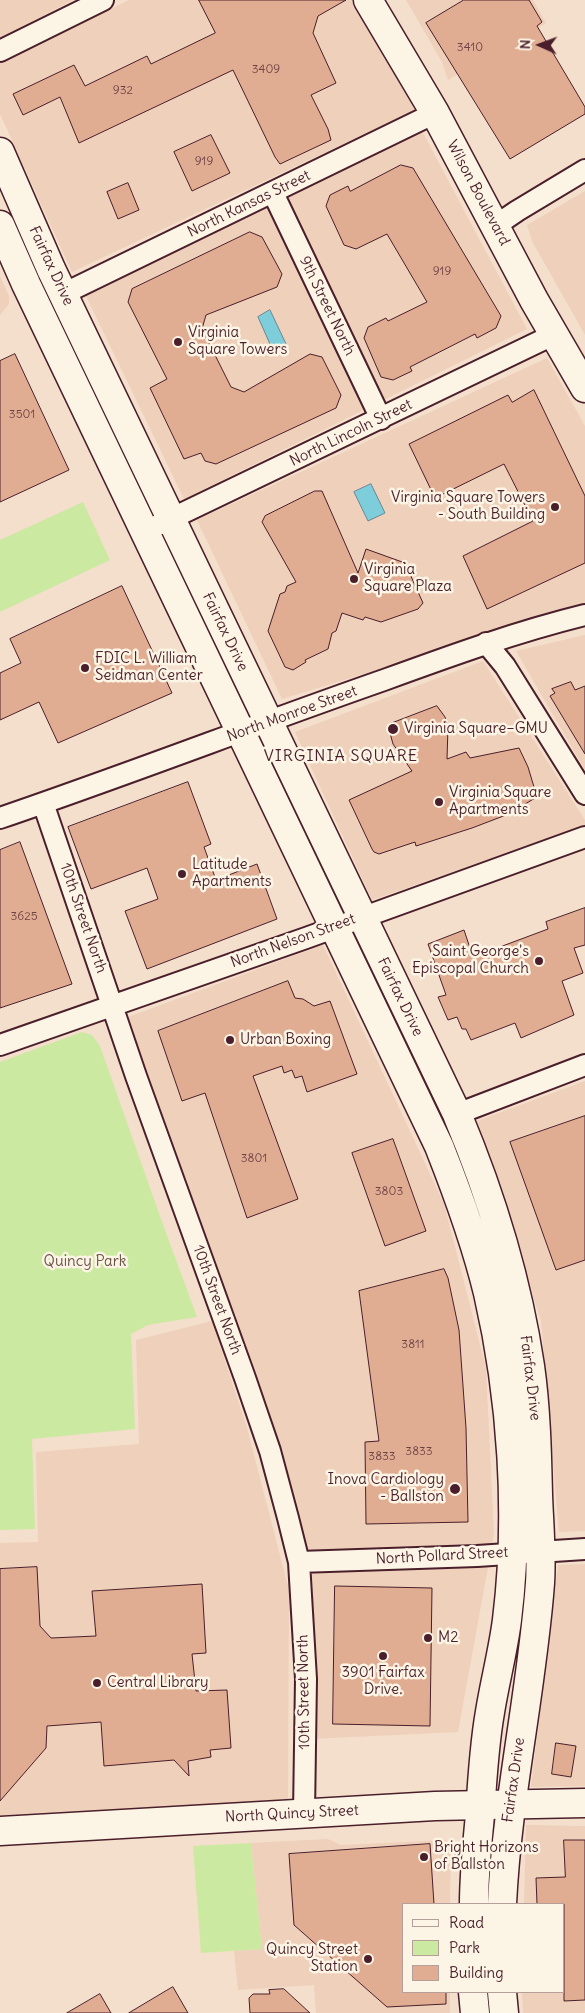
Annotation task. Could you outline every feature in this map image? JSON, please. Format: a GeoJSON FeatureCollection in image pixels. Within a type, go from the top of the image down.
{"type":"FeatureCollection","features":[{"type":"Feature","properties":{"kind":"main road","name":"Wilson Boulevard"},"geometry":{"type":"LineString","coordinates":[[368,0],[435,113],[534,300],[556,334],[585,388]]}},
{"type":"Feature","properties":{"kind":"main road","name":"Fairfax Drive"},"geometry":{"type":"LineString","coordinates":[[0,152],[63,294],[457,1114],[499,1228],[518,1297],[530,1366],[536,1434],[540,1550],[540,1581],[536,1621],[504,1854],[502,1903]]}},
{"type":"Feature","properties":{"kind":"main road","name":"Fairfax Drive"},"geometry":{"type":"LineString","coordinates":[[0,225],[26,284],[430,1126],[454,1186],[488,1293],[500,1358],[510,1432],[512,1553],[507,1621],[490,1712],[484,1758],[474,1903]]}},
{"type":"Feature","properties":{"kind":"main road"},"geometry":{"type":"LineString","coordinates":[[430,1126],[457,1114]]}},
{"type":"Feature","properties":{"kind":"main road","name":"North Quincy Street"},"geometry":{"type":"LineString","coordinates":[[0,1831],[481,1804],[585,1804]]}},
{"type":"Feature","properties":{"kind":"main road"},"geometry":{"type":"LineString","coordinates":[[473,1993],[475,2013]]}},
{"type":"Feature","properties":{"kind":"main road"},"geometry":{"type":"LineString","coordinates":[[502,1993],[504,2013]]}},
{"type":"Feature","properties":{"kind":"street"},"geometry":{"type":"LineString","coordinates":[[0,51],[103,0]]}},
{"type":"Feature","properties":{"kind":"street","name":"North Kansas Street"},"geometry":{"type":"LineString","coordinates":[[63,294],[435,113]]}},
{"type":"Feature","properties":{"kind":"street"},"geometry":{"type":"LineString","coordinates":[[495,226],[585,170]]}},
{"type":"Feature","properties":{"kind":"street","name":"9th Street North"},"geometry":{"type":"LineString","coordinates":[[273,193],[381,419]]}},
{"type":"Feature","properties":{"kind":"street","name":"North Lincoln Street"},"geometry":{"type":"LineString","coordinates":[[146,532],[556,334]]}},
{"type":"Feature","properties":{"kind":"street","name":"North Monroe Street"},"geometry":{"type":"LineString","coordinates":[[0,818],[486,643],[585,615]]}},
{"type":"Feature","properties":{"kind":"street"},"geometry":{"type":"LineString","coordinates":[[486,643],[505,666],[585,794]]}},
{"type":"Feature","properties":{"kind":"street","name":"10th Street North"},"geometry":{"type":"LineString","coordinates":[[44,803],[136,1076],[246,1378],[270,1451],[299,1562],[306,1679],[304,1813]]}},
{"type":"Feature","properties":{"kind":"street","name":"North Nelson Street"},"geometry":{"type":"LineString","coordinates":[[0,1045],[306,938],[585,836]]}},
{"type":"Feature","properties":{"kind":"street"},"geometry":{"type":"LineString","coordinates":[[457,1114],[585,1065]]}},
{"type":"Feature","properties":{"kind":"street","name":"North Pollard Street"},"geometry":{"type":"LineString","coordinates":[[299,1562],[585,1549]]}},
{"type":"Feature","properties":{"kind":"shaded area"},"geometry":{"type":"Polygon","coordinates":[[[0,0],[73,0],[0,38],[0,0]]]}},
{"type":"Feature","properties":{"kind":"shaded area"},"geometry":{"type":"Polygon","coordinates":[[[129,0],[352,0],[415,110],[72,272],[0,114],[0,63],[129,0]]]}},
{"type":"Feature","properties":{"kind":"shaded area"},"geometry":{"type":"Polygon","coordinates":[[[406,0],[533,0],[546,23],[448,80],[442,62],[406,0]]]}},
{"type":"Feature","properties":{"kind":"shaded area"},"geometry":{"type":"Polygon","coordinates":[[[422,131],[527,329],[184,499],[86,296],[422,131]]]}},
{"type":"Feature","properties":{"kind":"shaded area"},"geometry":{"type":"Polygon","coordinates":[[[585,191],[585,335],[532,241],[527,225],[585,191]]]}},
{"type":"Feature","properties":{"kind":"shaded area"},"geometry":{"type":"Polygon","coordinates":[[[0,276],[9,296],[9,304],[0,315],[0,276]]]}},
{"type":"Feature","properties":{"kind":"shaded area"},"geometry":{"type":"Polygon","coordinates":[[[547,358],[585,426],[585,606],[282,699],[197,520],[547,358]]]}},
{"type":"Feature","properties":{"kind":"shaded area"},"geometry":{"type":"Polygon","coordinates":[[[585,635],[585,770],[516,651],[585,635]]]}},
{"type":"Feature","properties":{"kind":"shaded area"},"geometry":{"type":"Polygon","coordinates":[[[483,661],[585,820],[585,825],[372,900],[295,732],[483,661]]]}},
{"type":"Feature","properties":{"kind":"shaded area"},"geometry":{"type":"Polygon","coordinates":[[[323,945],[444,1204],[486,1368],[494,1534],[458,1732],[310,1739],[314,1631],[302,1533],[277,1439],[128,1017],[323,945]]]}},
{"type":"Feature","properties":{"kind":"shaded area"},"geometry":{"type":"Polygon","coordinates":[[[585,1081],[585,1531],[559,1532],[541,1321],[477,1121],[585,1081]]]}},
{"type":"Feature","properties":{"kind":"shaded area","name":"Central Library"},"geometry":{"type":"Polygon","coordinates":[[[212,1321],[247,1428],[289,1590],[288,1800],[0,1816],[0,1543],[38,1542],[36,1452],[139,1444],[136,1340],[212,1321]]]}},
{"type":"Feature","properties":{"kind":"shaded area"},"geometry":{"type":"Polygon","coordinates":[[[585,1564],[585,1786],[531,1787],[558,1565],[585,1564]]]}},
{"type":"Feature","properties":{"kind":"shaded area"},"geometry":{"type":"Polygon","coordinates":[[[526,1825],[585,1826],[585,2013],[523,2013],[522,1993],[565,1993],[565,1903],[524,1903],[526,1825]]]}},
{"type":"Feature","properties":{"kind":"shaded area"},"geometry":{"type":"Polygon","coordinates":[[[328,1839],[341,1845],[446,1840],[451,1846],[450,1903],[402,1903],[402,1993],[450,1993],[450,2013],[316,2013],[314,1985],[238,1990],[234,1951],[262,1949],[251,1843],[328,1839]]]}},
{"type":"Feature","properties":{"kind":"green space"},"geometry":{"type":"Polygon","coordinates":[[[83,502],[110,560],[0,612],[0,540],[83,502]]]}},
{"type":"Feature","properties":{"kind":"green space","name":"Quincy Park"},"geometry":{"type":"Polygon","coordinates":[[[82,1032],[92,1035],[100,1046],[197,1317],[148,1325],[131,1334],[135,1429],[32,1439],[35,1529],[0,1530],[0,1062],[82,1032]]]}},
{"type":"Feature","properties":{"kind":"green space"},"geometry":{"type":"Polygon","coordinates":[[[251,1843],[262,1949],[201,1953],[193,1846],[251,1843]]]}},
{"type":"Feature","properties":{"kind":"water"},"geometry":{"type":"Polygon","coordinates":[[[270,310],[287,346],[274,353],[258,317],[270,310]]]}},
{"type":"Feature","properties":{"kind":"water"},"geometry":{"type":"Polygon","coordinates":[[[371,484],[385,513],[368,521],[354,492],[371,484]]]}},
{"type":"Feature","properties":{"kind":"building"},"geometry":{"type":"Polygon","coordinates":[[[199,0],[346,0],[318,16],[313,33],[336,83],[311,95],[328,129],[331,140],[280,164],[233,70],[79,143],[60,97],[23,115],[13,94],[74,65],[85,86],[147,56],[151,64],[215,33],[199,0]]]}},
{"type":"Feature","properties":{"kind":"building"},"geometry":{"type":"Polygon","coordinates":[[[464,0],[529,0],[542,22],[537,26],[585,107],[585,114],[510,159],[426,23],[464,0]]]}},
{"type":"Feature","properties":{"kind":"building"},"geometry":{"type":"Polygon","coordinates":[[[211,135],[230,173],[192,191],[174,152],[211,135]]]}},
{"type":"Feature","properties":{"kind":"building"},"geometry":{"type":"Polygon","coordinates":[[[401,165],[413,168],[501,316],[496,328],[477,338],[475,334],[410,367],[412,371],[393,380],[381,377],[364,338],[368,327],[386,318],[388,321],[427,302],[387,234],[356,249],[344,245],[326,206],[330,195],[348,186],[350,191],[401,165]]]}},
{"type":"Feature","properties":{"kind":"building"},"geometry":{"type":"Polygon","coordinates":[[[128,183],[139,210],[118,219],[107,192],[128,183]]]}},
{"type":"Feature","properties":{"kind":"building","name":"Virginia Square Towers"},"geometry":{"type":"Polygon","coordinates":[[[250,232],[262,237],[282,274],[277,287],[206,315],[202,329],[231,387],[244,392],[310,354],[322,357],[341,395],[336,408],[216,464],[205,461],[201,453],[184,459],[150,388],[167,379],[128,302],[132,289],[250,232]]]}},
{"type":"Feature","properties":{"kind":"building"},"geometry":{"type":"Polygon","coordinates":[[[15,354],[69,470],[0,502],[0,361],[15,354]]]}},
{"type":"Feature","properties":{"kind":"building","name":"Virginia Square Towers - South Building"},"geometry":{"type":"Polygon","coordinates":[[[534,390],[585,496],[585,563],[487,609],[463,556],[533,521],[504,464],[435,498],[409,444],[508,395],[512,402],[534,390]]]}},
{"type":"Feature","properties":{"kind":"building","name":"Virginia Square Plaza"},"geometry":{"type":"Polygon","coordinates":[[[315,491],[322,491],[358,573],[366,549],[405,563],[423,603],[418,609],[381,622],[365,617],[363,620],[342,613],[336,631],[332,633],[328,649],[305,660],[306,662],[293,670],[285,667],[268,631],[280,594],[285,592],[287,586],[296,582],[262,522],[265,516],[315,491]]]}},
{"type":"Feature","properties":{"kind":"building","name":"FDIC L. William Seidman Center"},"geometry":{"type":"Polygon","coordinates":[[[122,586],[172,693],[58,743],[39,702],[0,720],[0,673],[21,663],[10,639],[122,586]]]}},
{"type":"Feature","properties":{"kind":"building"},"geometry":{"type":"Polygon","coordinates":[[[571,682],[575,690],[585,686],[585,754],[550,696],[555,693],[552,689],[571,682]]]}},
{"type":"Feature","properties":{"kind":"building","name":"Virginia Square Apartments"},"geometry":{"type":"Polygon","coordinates":[[[437,706],[445,717],[448,727],[447,759],[466,752],[470,758],[519,748],[528,767],[537,797],[506,815],[472,828],[416,846],[415,842],[379,854],[374,852],[349,800],[412,771],[393,744],[390,724],[437,706]]]}},
{"type":"Feature","properties":{"kind":"building","name":"Latitude Apartments"},"geometry":{"type":"Polygon","coordinates":[[[188,782],[211,844],[204,847],[216,880],[257,864],[277,919],[147,969],[125,911],[158,899],[147,868],[91,889],[68,827],[188,782]]]}},
{"type":"Feature","properties":{"kind":"building"},"geometry":{"type":"Polygon","coordinates":[[[20,842],[72,984],[0,1008],[0,850],[20,842]]]}},
{"type":"Feature","properties":{"kind":"building","name":"Saint George's Episcopal Church"},"geometry":{"type":"Polygon","coordinates":[[[585,908],[585,945],[574,948],[583,973],[562,981],[574,1015],[521,1038],[515,1023],[471,1040],[466,1029],[462,1029],[457,1017],[448,1020],[438,997],[446,995],[428,944],[464,930],[473,957],[548,929],[546,922],[585,908]]]}},
{"type":"Feature","properties":{"kind":"building"},"geometry":{"type":"Polygon","coordinates":[[[288,981],[295,998],[303,999],[314,1006],[330,1001],[357,1074],[307,1092],[302,1076],[295,1078],[292,1070],[284,1073],[282,1066],[253,1076],[298,1199],[247,1218],[205,1093],[182,1101],[158,1031],[288,981]]]}},
{"type":"Feature","properties":{"kind":"building"},"geometry":{"type":"Polygon","coordinates":[[[585,1116],[585,1260],[556,1270],[510,1142],[585,1116]]]}},
{"type":"Feature","properties":{"kind":"building"},"geometry":{"type":"Polygon","coordinates":[[[393,1139],[426,1231],[385,1246],[352,1153],[393,1139]]]}},
{"type":"Feature","properties":{"kind":"building"},"geometry":{"type":"Polygon","coordinates":[[[444,1269],[448,1278],[459,1330],[466,1428],[468,1522],[366,1524],[365,1442],[379,1441],[359,1291],[444,1269]]]}},
{"type":"Feature","properties":{"kind":"building","name":"Central Library"},"geometry":{"type":"Polygon","coordinates":[[[37,1567],[40,1626],[51,1638],[96,1636],[92,1591],[202,1584],[206,1653],[192,1654],[196,1691],[227,1690],[231,1748],[210,1750],[211,1757],[188,1761],[189,1776],[174,1760],[104,1766],[101,1722],[47,1726],[46,1748],[0,1801],[0,1569],[37,1567]]]}},
{"type":"Feature","properties":{"kind":"building","name":"3901 Fairfax Drive."},"geometry":{"type":"Polygon","coordinates":[[[335,1586],[432,1588],[430,1726],[333,1724],[335,1586]]]}},
{"type":"Feature","properties":{"kind":"building"},"geometry":{"type":"Polygon","coordinates":[[[556,1743],[576,1746],[571,1777],[552,1774],[556,1743]]]}},
{"type":"Feature","properties":{"kind":"building"},"geometry":{"type":"Polygon","coordinates":[[[564,1840],[585,1840],[585,2000],[564,2001],[565,1903],[537,1903],[536,1878],[565,1877],[564,1840]]]}},
{"type":"Feature","properties":{"kind":"building","name":"Quincy Street Station"},"geometry":{"type":"Polygon","coordinates":[[[430,1844],[434,1903],[402,1903],[402,1993],[446,1993],[446,2004],[387,2007],[294,1925],[289,1854],[430,1844]]]}},
{"type":"Feature","properties":{"kind":"building"},"geometry":{"type":"Polygon","coordinates":[[[173,1987],[188,2013],[129,2013],[173,1987]]]}},
{"type":"Feature","properties":{"kind":"building"},"geometry":{"type":"Polygon","coordinates":[[[284,1989],[310,2013],[250,2013],[249,1998],[253,1994],[270,1994],[269,1990],[284,1989]]]}},
{"type":"Feature","properties":{"kind":"building"},"geometry":{"type":"Polygon","coordinates":[[[100,1994],[111,2013],[67,2013],[100,1994]]]}},
{"type":"Feature","properties":{"kind":"place","name":"Virginia Square Towers"},"geometry":{"type":"Point","coordinates":[178,342]}},
{"type":"Feature","properties":{"kind":"place","name":"Virginia Square Towers - South Building"},"geometry":{"type":"Point","coordinates":[555,507]}},
{"type":"Feature","properties":{"kind":"place","name":"Virginia Square Plaza"},"geometry":{"type":"Point","coordinates":[354,579]}},
{"type":"Feature","properties":{"kind":"place","name":"FDIC L. William Seidman Center"},"geometry":{"type":"Point","coordinates":[85,668]}},
{"type":"Feature","properties":{"kind":"place","name":"Virginia Square–GMU"},"geometry":{"type":"Point","coordinates":[393,729]}},
{"type":"Feature","properties":{"kind":"place","name":"Virginia Square Apartments"},"geometry":{"type":"Point","coordinates":[439,802]}},
{"type":"Feature","properties":{"kind":"place","name":"Latitude Apartments"},"geometry":{"type":"Point","coordinates":[182,874]}},
{"type":"Feature","properties":{"kind":"place","name":"Saint George's Episcopal Church"},"geometry":{"type":"Point","coordinates":[539,961]}},
{"type":"Feature","properties":{"kind":"place","name":"Urban Boxing"},"geometry":{"type":"Point","coordinates":[230,1040]}},
{"type":"Feature","properties":{"kind":"place","name":"Inova Cardiology - Ballston"},"geometry":{"type":"Point","coordinates":[455,1489]}},
{"type":"Feature","properties":{"kind":"place","name":"M2"},"geometry":{"type":"Point","coordinates":[428,1638]}},
{"type":"Feature","properties":{"kind":"place","name":"3901 Fairfax Drive."},"geometry":{"type":"Point","coordinates":[383,1656]}},
{"type":"Feature","properties":{"kind":"place","name":"Central Library"},"geometry":{"type":"Point","coordinates":[97,1683]}},
{"type":"Feature","properties":{"kind":"place","name":"Bright Horizons of Ballston"},"geometry":{"type":"Point","coordinates":[424,1857]}},
{"type":"Feature","properties":{"kind":"place","name":"Quincy Street Station"},"geometry":{"type":"Point","coordinates":[368,1959]}},
{"type":"Feature","properties":{"kind":"district","name":"VIRGINIA SQUARE"},"geometry":{"type":"Point","coordinates":[341,756]}}]}
